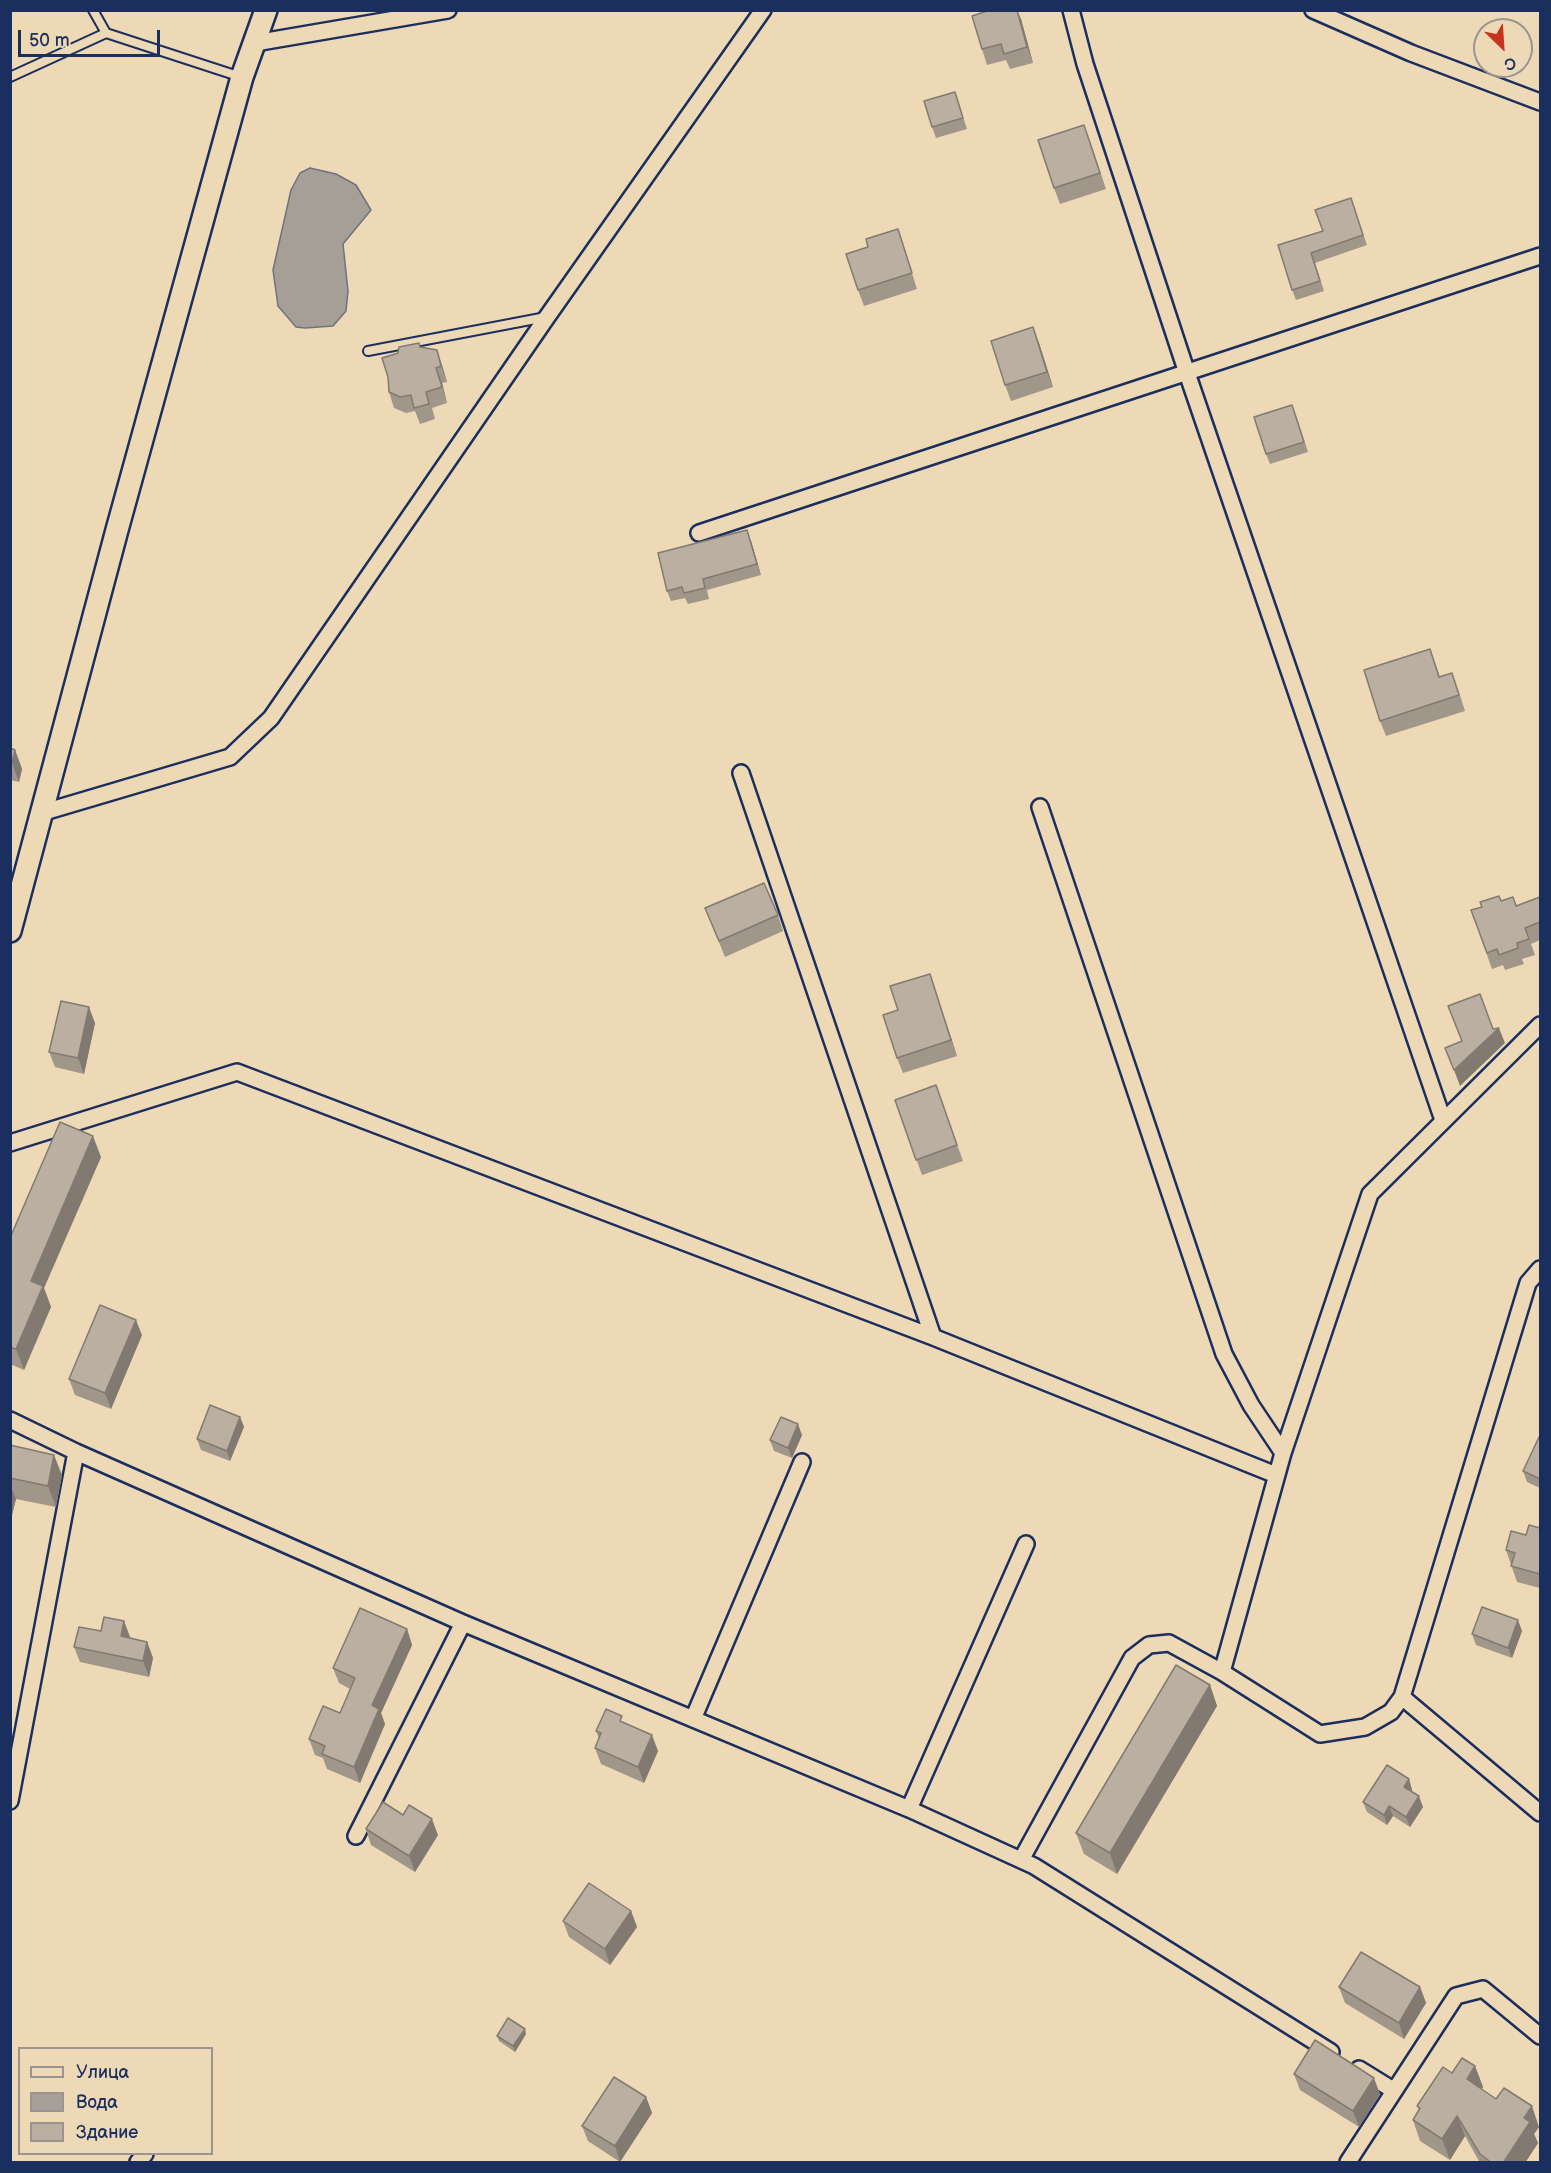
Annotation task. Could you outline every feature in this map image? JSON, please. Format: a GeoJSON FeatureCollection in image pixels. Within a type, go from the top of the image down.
{"type":"FeatureCollection","features":[{"type":"Feature","properties":{"kind":"street"},"geometry":{"type":"LineString","coordinates":[[10,931],[242,77],[266,10]]}},
{"type":"Feature","properties":{"kind":"street"},"geometry":{"type":"LineString","coordinates":[[255,43],[448,10]]}},
{"type":"Feature","properties":{"kind":"street"},"geometry":{"type":"LineString","coordinates":[[41,813],[230,757],[271,718],[547,317],[763,10]]}},
{"type":"Feature","properties":{"kind":"street"},"geometry":{"type":"LineString","coordinates":[[1071,10],[1085,64],[1187,373],[1443,1120]]}},
{"type":"Feature","properties":{"kind":"street"},"geometry":{"type":"LineString","coordinates":[[1313,10],[1411,53],[1540,102]]}},
{"type":"Feature","properties":{"kind":"street"},"geometry":{"type":"LineString","coordinates":[[699,533],[1540,256]]}},
{"type":"Feature","properties":{"kind":"street"},"geometry":{"type":"LineString","coordinates":[[741,773],[933,1337]]}},
{"type":"Feature","properties":{"kind":"street"},"geometry":{"type":"LineString","coordinates":[[1041,807],[1224,1354],[1251,1405],[1283,1453]]}},
{"type":"Feature","properties":{"kind":"street"},"geometry":{"type":"LineString","coordinates":[[1222,1672],[1276,1475],[1370,1194],[1540,1025]]}},
{"type":"Feature","properties":{"kind":"street"},"geometry":{"type":"LineString","coordinates":[[10,1143],[237,1072],[933,1337],[1276,1475]]}},
{"type":"Feature","properties":{"kind":"street"},"geometry":{"type":"LineString","coordinates":[[1022,1860],[1132,1658],[1149,1645],[1169,1643],[1222,1672],[1320,1734],[1365,1727],[1391,1712],[1402,1697],[1527,1283],[1540,1269]]}},
{"type":"Feature","properties":{"kind":"street"},"geometry":{"type":"LineString","coordinates":[[10,1420],[76,1452],[463,1623],[909,1809],[1022,1860],[1393,2091]]}},
{"type":"Feature","properties":{"kind":"street"},"geometry":{"type":"LineString","coordinates":[[10,1801],[76,1452]]}},
{"type":"Feature","properties":{"kind":"street"},"geometry":{"type":"LineString","coordinates":[[693,1719],[802,1462]]}},
{"type":"Feature","properties":{"kind":"street"},"geometry":{"type":"LineString","coordinates":[[909,1809],[1026,1544]]}},
{"type":"Feature","properties":{"kind":"street"},"geometry":{"type":"LineString","coordinates":[[356,1836],[463,1623]]}},
{"type":"Feature","properties":{"kind":"street"},"geometry":{"type":"LineString","coordinates":[[1402,1697],[1540,1813]]}},
{"type":"Feature","properties":{"kind":"street"},"geometry":{"type":"LineString","coordinates":[[1348,2163],[1456,1996],[1483,1989],[1540,2036]]}},
{"type":"Feature","properties":{"kind":"lane"},"geometry":{"type":"LineString","coordinates":[[93,10],[106,33]]}},
{"type":"Feature","properties":{"kind":"lane"},"geometry":{"type":"LineString","coordinates":[[10,77],[106,33],[242,77]]}},
{"type":"Feature","properties":{"kind":"lane"},"geometry":{"type":"LineString","coordinates":[[368,351],[547,317]]}},
{"type":"Feature","properties":{"kind":"water"},"geometry":{"type":"Polygon","coordinates":[[[310,168],[336,174],[356,185],[371,210],[343,244],[348,291],[346,311],[333,326],[305,328],[296,327],[278,306],[273,270],[291,190],[300,173],[310,168]]]}},
{"type":"Feature","properties":{"kind":"building"},"geometry":{"type":"Polygon","coordinates":[[[990,10],[1017,10],[1027,47],[1004,54],[1001,44],[982,49],[972,16],[990,10]]]}},
{"type":"Feature","properties":{"kind":"building"},"geometry":{"type":"Polygon","coordinates":[[[955,92],[963,118],[932,127],[924,101],[955,92]]]}},
{"type":"Feature","properties":{"kind":"building"},"geometry":{"type":"Polygon","coordinates":[[[1084,125],[1100,173],[1054,188],[1038,140],[1084,125]]]}},
{"type":"Feature","properties":{"kind":"building"},"geometry":{"type":"Polygon","coordinates":[[[1351,198],[1363,235],[1311,253],[1320,281],[1292,290],[1278,245],[1323,231],[1315,210],[1351,198]]]}},
{"type":"Feature","properties":{"kind":"building"},"geometry":{"type":"Polygon","coordinates":[[[898,229],[912,273],[858,290],[846,254],[868,247],[866,239],[898,229]]]}},
{"type":"Feature","properties":{"kind":"building"},"geometry":{"type":"Polygon","coordinates":[[[1033,327],[1047,372],[1005,385],[991,341],[1033,327]]]}},
{"type":"Feature","properties":{"kind":"building"},"geometry":{"type":"Polygon","coordinates":[[[419,343],[420,347],[437,350],[441,366],[436,368],[442,387],[426,392],[429,404],[414,408],[411,395],[400,397],[389,392],[388,377],[382,358],[398,353],[399,347],[419,343]]]}},
{"type":"Feature","properties":{"kind":"building"},"geometry":{"type":"Polygon","coordinates":[[[1292,405],[1304,442],[1266,454],[1254,417],[1292,405]]]}},
{"type":"Feature","properties":{"kind":"building"},"geometry":{"type":"Polygon","coordinates":[[[747,530],[757,564],[703,579],[705,588],[684,593],[682,587],[667,591],[658,553],[747,530]]]}},
{"type":"Feature","properties":{"kind":"building"},"geometry":{"type":"Polygon","coordinates":[[[1430,649],[1439,677],[1452,673],[1459,695],[1380,721],[1364,670],[1430,649]]]}},
{"type":"Feature","properties":{"kind":"building"},"geometry":{"type":"Polygon","coordinates":[[[10,748],[15,750],[12,763],[10,762],[10,748]]]}},
{"type":"Feature","properties":{"kind":"building"},"geometry":{"type":"Polygon","coordinates":[[[764,883],[778,915],[719,941],[705,908],[764,883]]]}},
{"type":"Feature","properties":{"kind":"building"},"geometry":{"type":"Polygon","coordinates":[[[1499,896],[1501,901],[1513,897],[1516,906],[1540,897],[1540,922],[1525,928],[1529,939],[1517,943],[1518,948],[1499,955],[1497,949],[1487,953],[1471,910],[1482,907],[1480,902],[1499,896]]]}},
{"type":"Feature","properties":{"kind":"building"},"geometry":{"type":"Polygon","coordinates":[[[930,974],[951,1040],[897,1058],[883,1015],[898,1010],[890,986],[930,974]]]}},
{"type":"Feature","properties":{"kind":"building"},"geometry":{"type":"Polygon","coordinates":[[[1480,994],[1493,1029],[1499,1028],[1454,1070],[1445,1048],[1462,1041],[1448,1006],[1480,994]]]}},
{"type":"Feature","properties":{"kind":"building"},"geometry":{"type":"Polygon","coordinates":[[[61,1001],[89,1007],[78,1058],[49,1052],[61,1001]]]}},
{"type":"Feature","properties":{"kind":"building"},"geometry":{"type":"Polygon","coordinates":[[[936,1085],[957,1145],[916,1160],[895,1100],[936,1085]]]}},
{"type":"Feature","properties":{"kind":"building"},"geometry":{"type":"Polygon","coordinates":[[[60,1122],[93,1136],[31,1281],[43,1286],[16,1349],[10,1347],[10,1238],[60,1122]]]}},
{"type":"Feature","properties":{"kind":"building"},"geometry":{"type":"Polygon","coordinates":[[[100,1305],[136,1320],[105,1393],[69,1379],[100,1305]]]}},
{"type":"Feature","properties":{"kind":"building"},"geometry":{"type":"Polygon","coordinates":[[[210,1405],[240,1417],[227,1451],[197,1439],[210,1405]]]}},
{"type":"Feature","properties":{"kind":"building"},"geometry":{"type":"Polygon","coordinates":[[[781,1417],[798,1424],[788,1448],[770,1440],[781,1417]]]}},
{"type":"Feature","properties":{"kind":"building"},"geometry":{"type":"Polygon","coordinates":[[[1540,1437],[1540,1479],[1523,1471],[1540,1437]]]}},
{"type":"Feature","properties":{"kind":"building"},"geometry":{"type":"Polygon","coordinates":[[[10,1445],[54,1455],[48,1486],[10,1478],[10,1445]]]}},
{"type":"Feature","properties":{"kind":"building"},"geometry":{"type":"Polygon","coordinates":[[[1529,1525],[1540,1528],[1540,1574],[1511,1566],[1515,1553],[1506,1550],[1511,1531],[1526,1535],[1529,1525]]]}},
{"type":"Feature","properties":{"kind":"building"},"geometry":{"type":"Polygon","coordinates":[[[1482,1607],[1518,1620],[1508,1648],[1472,1634],[1482,1607]]]}},
{"type":"Feature","properties":{"kind":"building"},"geometry":{"type":"Polygon","coordinates":[[[360,1608],[407,1629],[372,1705],[379,1709],[354,1767],[322,1754],[325,1746],[309,1739],[323,1706],[340,1713],[355,1678],[333,1668],[360,1608]]]}},
{"type":"Feature","properties":{"kind":"building"},"geometry":{"type":"Polygon","coordinates":[[[104,1617],[124,1621],[121,1636],[147,1642],[143,1661],[74,1647],[79,1627],[101,1631],[104,1617]]]}},
{"type":"Feature","properties":{"kind":"building"},"geometry":{"type":"Polygon","coordinates":[[[1176,1665],[1210,1685],[1110,1853],[1076,1833],[1176,1665]]]}},
{"type":"Feature","properties":{"kind":"building"},"geometry":{"type":"Polygon","coordinates":[[[606,1709],[622,1716],[620,1721],[652,1735],[638,1767],[595,1748],[601,1733],[596,1731],[606,1709]]]}},
{"type":"Feature","properties":{"kind":"building"},"geometry":{"type":"Polygon","coordinates":[[[1387,1765],[1409,1779],[1404,1787],[1419,1796],[1406,1817],[1389,1806],[1384,1815],[1363,1802],[1387,1765]]]}},
{"type":"Feature","properties":{"kind":"building"},"geometry":{"type":"Polygon","coordinates":[[[383,1802],[403,1815],[409,1805],[432,1819],[409,1856],[366,1829],[383,1802]]]}},
{"type":"Feature","properties":{"kind":"building"},"geometry":{"type":"Polygon","coordinates":[[[589,1883],[631,1911],[605,1949],[563,1921],[589,1883]]]}},
{"type":"Feature","properties":{"kind":"building"},"geometry":{"type":"Polygon","coordinates":[[[1361,1952],[1420,1987],[1399,2023],[1339,1987],[1361,1952]]]}},
{"type":"Feature","properties":{"kind":"building"},"geometry":{"type":"Polygon","coordinates":[[[508,2018],[525,2029],[513,2046],[497,2036],[508,2018]]]}},
{"type":"Feature","properties":{"kind":"building"},"geometry":{"type":"Polygon","coordinates":[[[1315,2040],[1374,2078],[1353,2111],[1294,2074],[1315,2040]]]}},
{"type":"Feature","properties":{"kind":"building"},"geometry":{"type":"Polygon","coordinates":[[[1462,2058],[1475,2066],[1467,2079],[1496,2099],[1504,2088],[1532,2106],[1524,2118],[1530,2122],[1503,2163],[1492,2163],[1480,2154],[1457,2116],[1442,2139],[1413,2120],[1420,2108],[1417,2106],[1443,2067],[1452,2073],[1462,2058]]]}},
{"type":"Feature","properties":{"kind":"building"},"geometry":{"type":"Polygon","coordinates":[[[614,2077],[646,2097],[615,2146],[582,2126],[614,2077]]]}}]}
